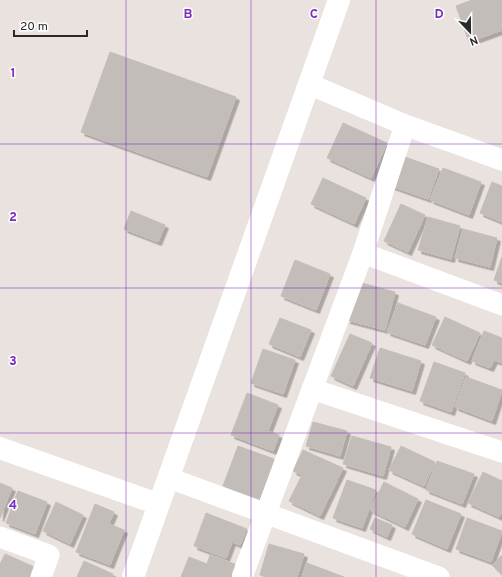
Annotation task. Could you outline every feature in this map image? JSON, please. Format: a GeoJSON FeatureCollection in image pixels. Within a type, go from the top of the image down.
{"type":"FeatureCollection","features":[{"type":"Feature","properties":{"kind":"street"},"geometry":{"type":"LineString","coordinates":[[133,577],[339,0]]}},
{"type":"Feature","properties":{"kind":"street"},"geometry":{"type":"LineString","coordinates":[[309,84],[405,125],[502,160]]}},
{"type":"Feature","properties":{"kind":"street"},"geometry":{"type":"LineString","coordinates":[[242,577],[363,253],[405,125]]}},
{"type":"Feature","properties":{"kind":"street"},"geometry":{"type":"LineString","coordinates":[[363,253],[502,305]]}},
{"type":"Feature","properties":{"kind":"street"},"geometry":{"type":"LineString","coordinates":[[312,389],[502,452]]}},
{"type":"Feature","properties":{"kind":"street"},"geometry":{"type":"LineString","coordinates":[[0,448],[158,504]]}},
{"type":"Feature","properties":{"kind":"street"},"geometry":{"type":"LineString","coordinates":[[169,478],[439,577]]}},
{"type":"Feature","properties":{"kind":"street"},"geometry":{"type":"LineString","coordinates":[[0,537],[49,555],[41,577]]}},
{"type":"Feature","properties":{"kind":"building"},"geometry":{"type":"Polygon","coordinates":[[[472,0],[502,0],[502,30],[469,42],[456,6],[472,0]]]}},
{"type":"Feature","properties":{"kind":"building"},"geometry":{"type":"Polygon","coordinates":[[[110,52],[236,97],[207,177],[81,132],[110,52]]]}},
{"type":"Feature","properties":{"kind":"building"},"geometry":{"type":"Polygon","coordinates":[[[343,123],[387,143],[371,178],[327,158],[343,123]]]}},
{"type":"Feature","properties":{"kind":"building"},"geometry":{"type":"Polygon","coordinates":[[[402,156],[439,169],[428,199],[391,186],[402,156]]]}},
{"type":"Feature","properties":{"kind":"building"},"geometry":{"type":"Polygon","coordinates":[[[443,168],[481,182],[469,215],[430,200],[443,168]]]}},
{"type":"Feature","properties":{"kind":"building"},"geometry":{"type":"Polygon","coordinates":[[[323,178],[366,198],[354,224],[311,204],[323,178]]]}},
{"type":"Feature","properties":{"kind":"building"},"geometry":{"type":"Polygon","coordinates":[[[492,182],[502,186],[502,222],[480,213],[492,182]]]}},
{"type":"Feature","properties":{"kind":"building"},"geometry":{"type":"Polygon","coordinates":[[[401,204],[425,215],[408,252],[384,241],[401,204]]]}},
{"type":"Feature","properties":{"kind":"building"},"geometry":{"type":"Polygon","coordinates":[[[131,211],[165,225],[158,242],[124,229],[131,211]]]}},
{"type":"Feature","properties":{"kind":"building"},"geometry":{"type":"Polygon","coordinates":[[[428,217],[460,226],[451,259],[418,250],[428,217]]]}},
{"type":"Feature","properties":{"kind":"building"},"geometry":{"type":"Polygon","coordinates":[[[463,229],[497,238],[490,267],[455,258],[463,229]]]}},
{"type":"Feature","properties":{"kind":"building"},"geometry":{"type":"Polygon","coordinates":[[[502,257],[502,283],[494,280],[502,257]]]}},
{"type":"Feature","properties":{"kind":"building"},"geometry":{"type":"Polygon","coordinates":[[[295,260],[330,274],[316,310],[281,296],[295,260]]]}},
{"type":"Feature","properties":{"kind":"building"},"geometry":{"type":"Polygon","coordinates":[[[358,282],[395,292],[385,330],[347,320],[358,282]]]}},
{"type":"Feature","properties":{"kind":"building"},"geometry":{"type":"Polygon","coordinates":[[[398,303],[436,317],[425,345],[387,332],[398,303]]]}},
{"type":"Feature","properties":{"kind":"building"},"geometry":{"type":"Polygon","coordinates":[[[445,317],[480,333],[467,361],[432,345],[445,317]]]}},
{"type":"Feature","properties":{"kind":"building"},"geometry":{"type":"Polygon","coordinates":[[[280,318],[311,330],[300,357],[269,344],[280,318]]]}},
{"type":"Feature","properties":{"kind":"building"},"geometry":{"type":"Polygon","coordinates":[[[484,331],[502,338],[502,363],[494,360],[490,368],[472,361],[484,331]]]}},
{"type":"Feature","properties":{"kind":"building"},"geometry":{"type":"Polygon","coordinates":[[[350,334],[372,343],[353,386],[331,376],[350,334]]]}},
{"type":"Feature","properties":{"kind":"building"},"geometry":{"type":"Polygon","coordinates":[[[380,348],[421,361],[412,391],[370,378],[380,348]]]}},
{"type":"Feature","properties":{"kind":"building"},"geometry":{"type":"Polygon","coordinates":[[[263,349],[295,360],[283,394],[251,383],[263,349]]]}},
{"type":"Feature","properties":{"kind":"building"},"geometry":{"type":"Polygon","coordinates":[[[434,362],[465,373],[451,412],[420,401],[434,362]]]}},
{"type":"Feature","properties":{"kind":"building"},"geometry":{"type":"Polygon","coordinates":[[[466,377],[502,390],[492,421],[455,407],[466,377]]]}},
{"type":"Feature","properties":{"kind":"building"},"geometry":{"type":"Polygon","coordinates":[[[247,393],[278,405],[268,431],[279,435],[273,451],[231,435],[247,393]]]}},
{"type":"Feature","properties":{"kind":"building"},"geometry":{"type":"Polygon","coordinates":[[[313,422],[347,431],[340,456],[306,446],[313,422]]]}},
{"type":"Feature","properties":{"kind":"building"},"geometry":{"type":"Polygon","coordinates":[[[352,436],[391,447],[383,476],[343,464],[352,436]]]}},
{"type":"Feature","properties":{"kind":"building"},"geometry":{"type":"Polygon","coordinates":[[[238,446],[274,459],[258,500],[223,486],[238,446]]]}},
{"type":"Feature","properties":{"kind":"building"},"geometry":{"type":"Polygon","coordinates":[[[401,446],[435,462],[424,486],[389,470],[401,446]]]}},
{"type":"Feature","properties":{"kind":"building"},"geometry":{"type":"Polygon","coordinates":[[[303,450],[343,468],[320,516],[289,501],[302,475],[293,471],[303,450]]]}},
{"type":"Feature","properties":{"kind":"building"},"geometry":{"type":"Polygon","coordinates":[[[437,461],[474,474],[462,504],[426,490],[437,461]]]}},
{"type":"Feature","properties":{"kind":"building"},"geometry":{"type":"Polygon","coordinates":[[[483,472],[502,481],[502,511],[499,517],[468,503],[483,472]]]}},
{"type":"Feature","properties":{"kind":"building"},"geometry":{"type":"Polygon","coordinates":[[[347,480],[376,490],[362,528],[333,518],[347,480]]]}},
{"type":"Feature","properties":{"kind":"building"},"geometry":{"type":"Polygon","coordinates":[[[384,482],[418,499],[405,527],[370,510],[384,482]]]}},
{"type":"Feature","properties":{"kind":"building"},"geometry":{"type":"Polygon","coordinates":[[[0,483],[12,488],[0,518],[0,483]]]}},
{"type":"Feature","properties":{"kind":"building"},"geometry":{"type":"Polygon","coordinates":[[[18,491],[47,502],[35,534],[6,523],[18,491]]]}},
{"type":"Feature","properties":{"kind":"building"},"geometry":{"type":"Polygon","coordinates":[[[426,500],[461,514],[447,549],[412,534],[426,500]]]}},
{"type":"Feature","properties":{"kind":"building"},"geometry":{"type":"Polygon","coordinates":[[[56,502],[83,515],[70,544],[43,531],[56,502]]]}},
{"type":"Feature","properties":{"kind":"building"},"geometry":{"type":"Polygon","coordinates":[[[95,504],[114,512],[109,524],[124,530],[110,565],[76,552],[95,504]]]}},
{"type":"Feature","properties":{"kind":"building"},"geometry":{"type":"Polygon","coordinates":[[[206,513],[247,529],[240,545],[232,542],[226,558],[194,546],[206,513]]]}},
{"type":"Feature","properties":{"kind":"building"},"geometry":{"type":"Polygon","coordinates":[[[375,518],[392,525],[387,537],[370,529],[375,518]]]}},
{"type":"Feature","properties":{"kind":"building"},"geometry":{"type":"Polygon","coordinates":[[[467,518],[502,531],[491,562],[456,549],[467,518]]]}},
{"type":"Feature","properties":{"kind":"building"},"geometry":{"type":"Polygon","coordinates":[[[269,544],[304,554],[297,577],[266,577],[260,575],[269,544]]]}},
{"type":"Feature","properties":{"kind":"building"},"geometry":{"type":"Polygon","coordinates":[[[5,554],[39,569],[35,577],[0,577],[0,564],[5,554]]]}},
{"type":"Feature","properties":{"kind":"building"},"geometry":{"type":"Polygon","coordinates":[[[210,555],[235,564],[229,577],[181,577],[189,557],[207,564],[210,555]]]}},
{"type":"Feature","properties":{"kind":"building"},"geometry":{"type":"Polygon","coordinates":[[[502,555],[502,575],[492,565],[502,555]]]}},
{"type":"Feature","properties":{"kind":"building"},"geometry":{"type":"Polygon","coordinates":[[[84,561],[113,574],[112,577],[77,577],[84,561]]]}},
{"type":"Feature","properties":{"kind":"building"},"geometry":{"type":"Polygon","coordinates":[[[307,563],[344,577],[302,577],[307,563]]]}}]}
